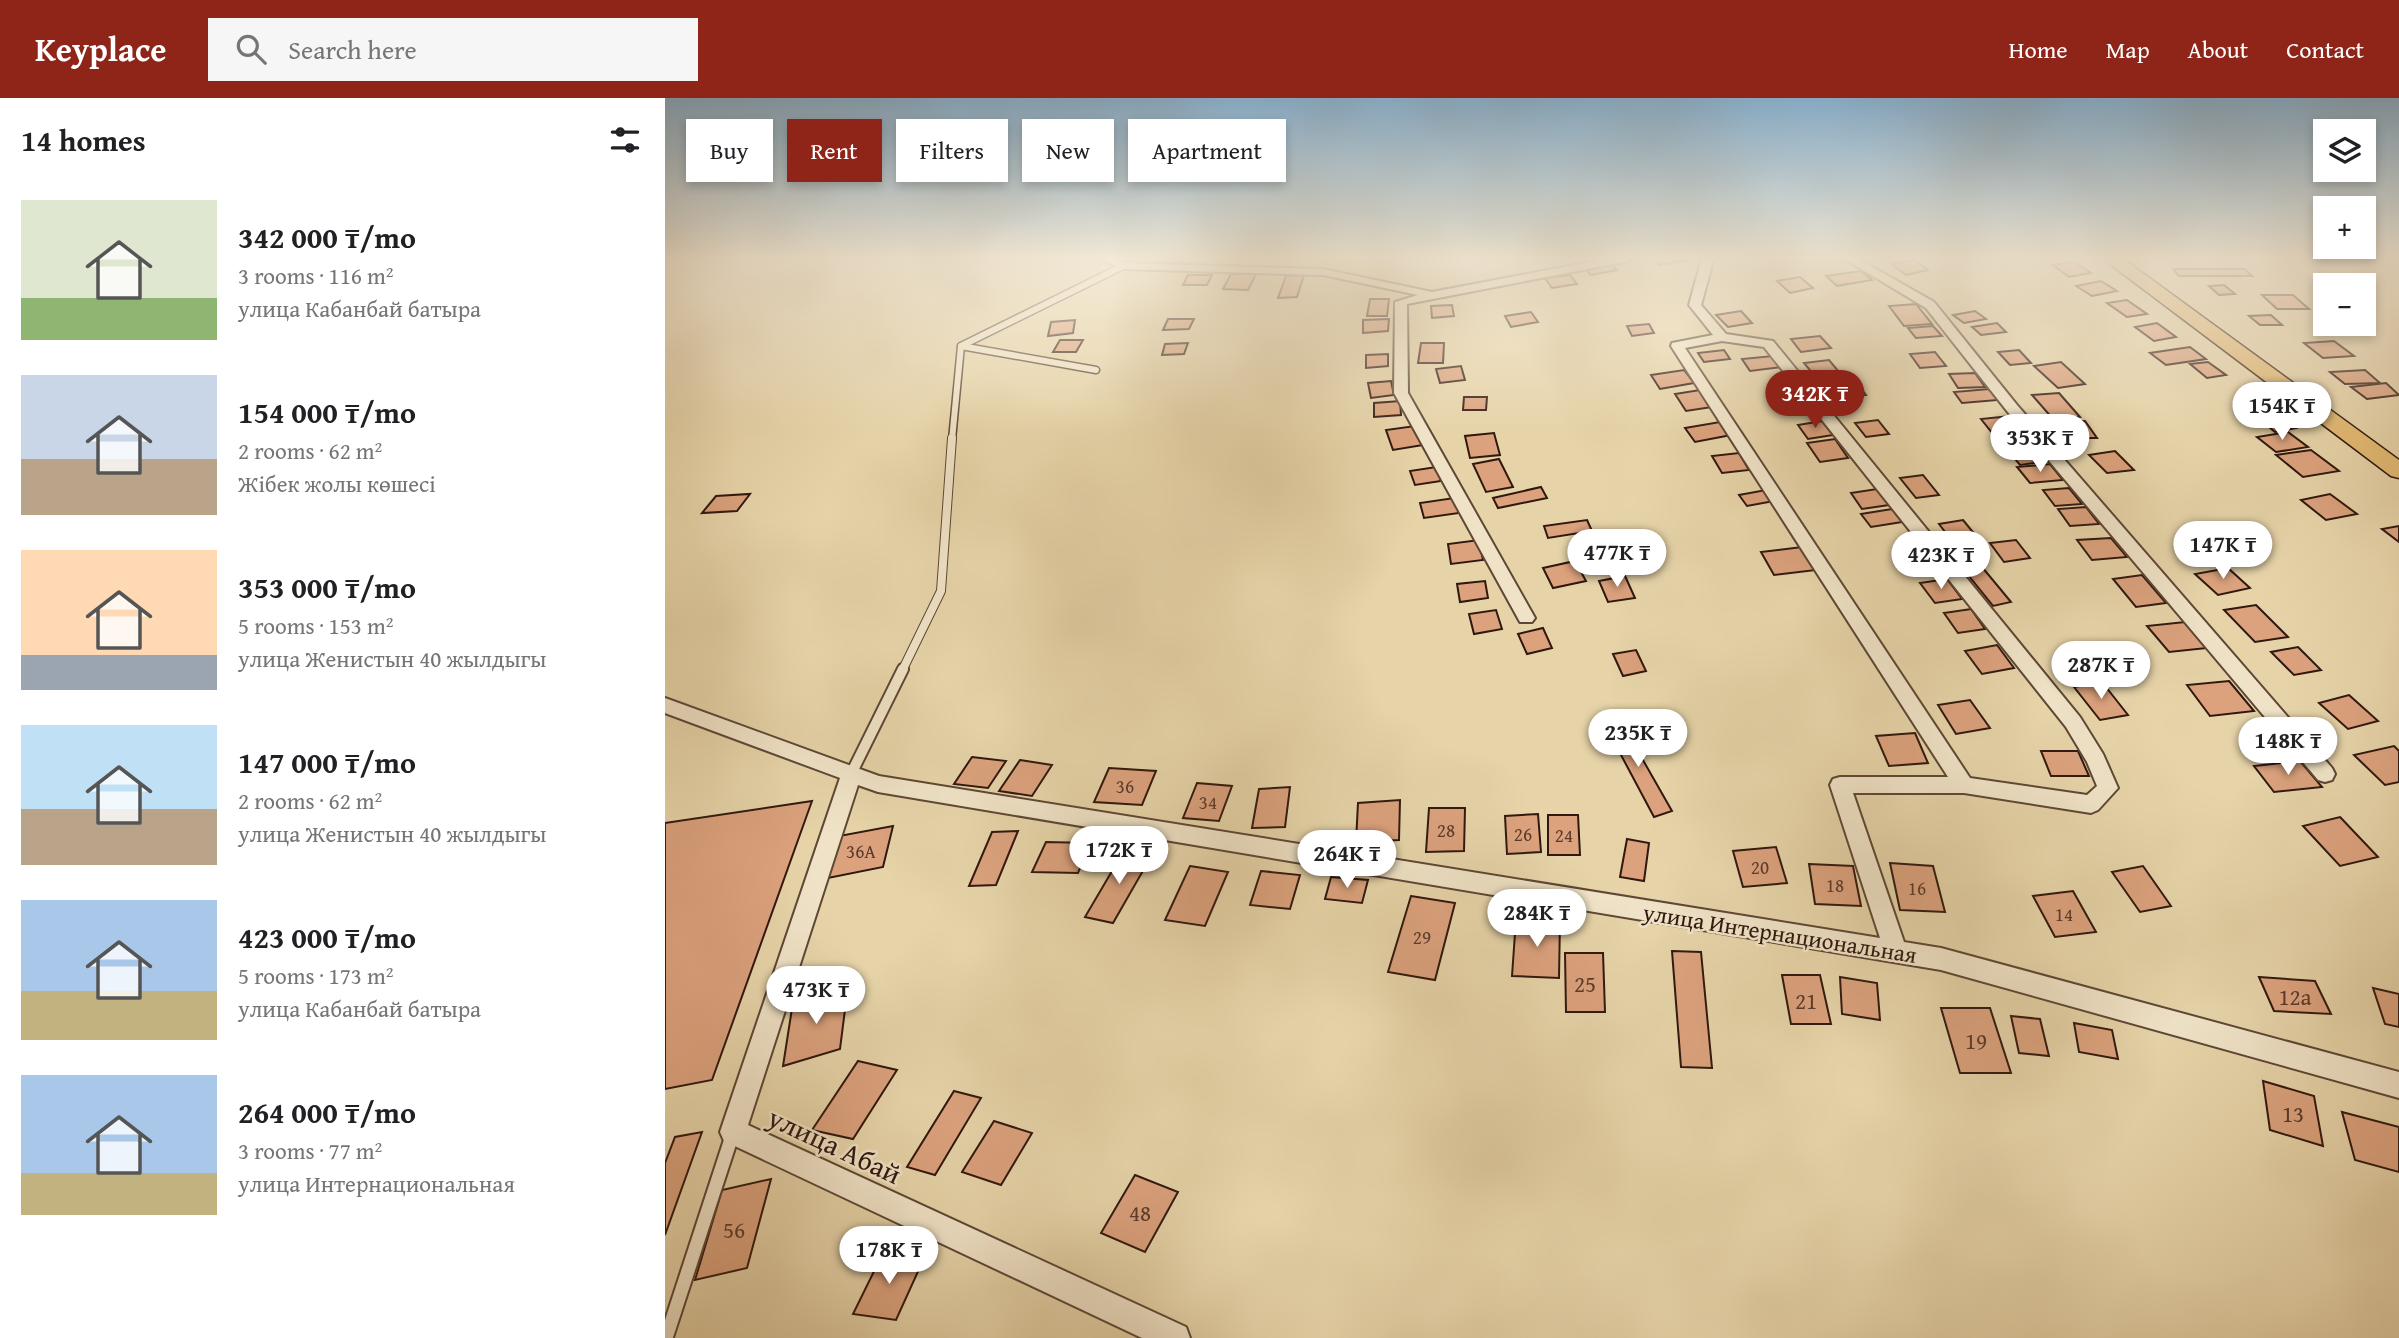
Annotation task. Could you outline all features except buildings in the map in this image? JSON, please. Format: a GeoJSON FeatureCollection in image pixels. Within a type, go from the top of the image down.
{"type":"FeatureCollection","features":[{"type":"Feature","properties":{"kind":"main road"},"geometry":{"type":"LineString","coordinates":[[2189,316],[2399,471]]}},
{"type":"Feature","properties":{"kind":"main road"},"geometry":{"type":"LineString","coordinates":[[2205,316],[2399,457]]}},
{"type":"Feature","properties":{"kind":"street"},"geometry":{"type":"LineString","coordinates":[[1401,316],[1401,393],[1526,618]]}},
{"type":"Feature","properties":{"kind":"street"},"geometry":{"type":"LineString","coordinates":[[1704,316],[1722,337]]}},
{"type":"Feature","properties":{"kind":"street"},"geometry":{"type":"LineString","coordinates":[[1939,316],[2012,408],[2325,774]]}},
{"type":"Feature","properties":{"kind":"street"},"geometry":{"type":"LineString","coordinates":[[1896,952],[1840,785],[1964,785],[2091,804],[2108,788],[2096,760],[2073,722],[1768,344],[1722,337],[1677,346],[1964,785]]}},
{"type":"Feature","properties":{"kind":"street","name":"улица Интернациональная"},"geometry":{"type":"LineString","coordinates":[[665,705],[878,784],[1941,959],[2399,1085]]}},
{"type":"Feature","properties":{"kind":"street","name":"улица Абай"},"geometry":{"type":"LineString","coordinates":[[851,774],[733,1132],[1175,1338]]}},
{"type":"Feature","properties":{"kind":"lane"},"geometry":{"type":"LineString","coordinates":[[961,346],[1022,316]]}},
{"type":"Feature","properties":{"kind":"lane"},"geometry":{"type":"LineString","coordinates":[[961,346],[1096,370]]}},
{"type":"Feature","properties":{"kind":"lane"},"geometry":{"type":"LineString","coordinates":[[851,774],[941,591],[956,378],[961,346]]}},
{"type":"Feature","properties":{"kind":"lane"},"geometry":{"type":"LineString","coordinates":[[666,1338],[733,1132]]}}]}
